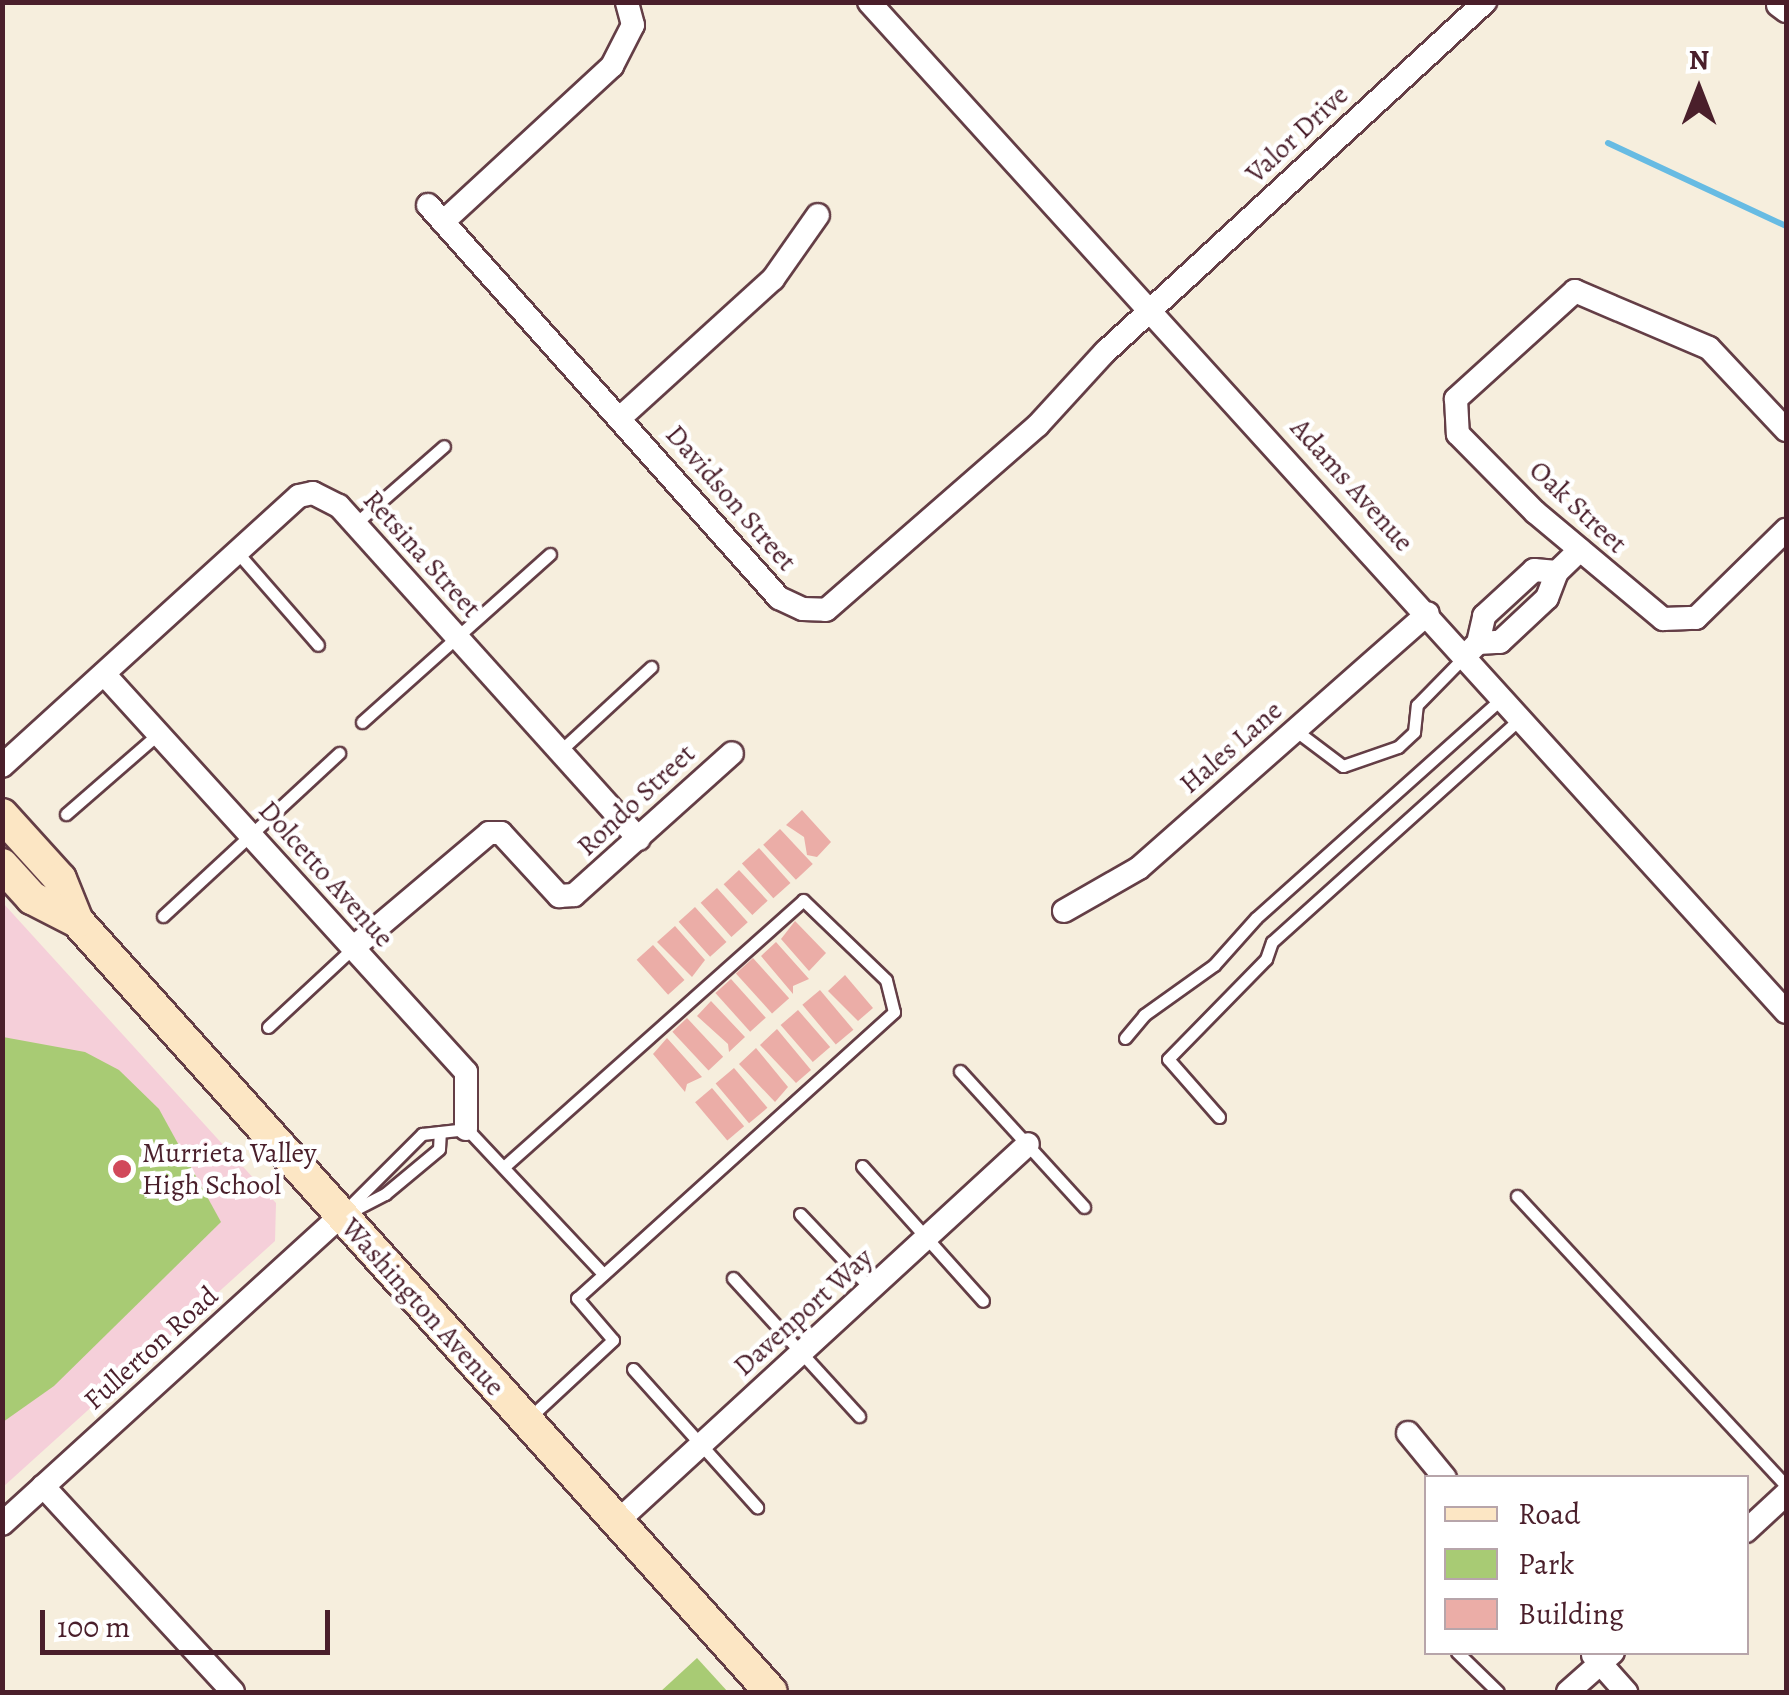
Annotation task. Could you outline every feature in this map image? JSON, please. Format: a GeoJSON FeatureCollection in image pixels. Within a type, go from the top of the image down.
{"type":"FeatureCollection","features":[{"type":"Feature","properties":{"kind":"main road","name":"Washington Avenue"},"geometry":{"type":"LineString","coordinates":[[2,815],[60,879],[77,921],[770,1692]]}},
{"type":"Feature","properties":{"kind":"main road","name":"Washington Avenue"},"geometry":{"type":"LineString","coordinates":[[2,865],[32,898],[77,921]]}},
{"type":"Feature","properties":{"kind":"street","name":"Davidson Street"},"geometry":{"type":"LineString","coordinates":[[627,2],[633,26],[612,66],[436,213],[779,598],[803,610],[826,610],[1038,425],[1151,310]]}},
{"type":"Feature","properties":{"kind":"street","name":"Adams Avenue"},"geometry":{"type":"LineString","coordinates":[[869,2],[1428,613],[1472,649],[1504,696],[1786,1012]]}},
{"type":"Feature","properties":{"kind":"street","name":"Valor Drive"},"geometry":{"type":"LineString","coordinates":[[1151,310],[1478,5]]}},
{"type":"Feature","properties":{"kind":"street"},"geometry":{"type":"LineString","coordinates":[[620,418],[773,279],[818,216]]}},
{"type":"Feature","properties":{"kind":"street","name":"Oak Street"},"geometry":{"type":"LineString","coordinates":[[1786,430],[1710,348],[1575,291],[1456,398],[1458,434],[1580,550],[1664,619],[1696,618],[1786,530]]}},
{"type":"Feature","properties":{"kind":"street","name":"Retsina Street"},"geometry":{"type":"LineString","coordinates":[[2,766],[298,496],[326,496],[639,839]]}},
{"type":"Feature","properties":{"kind":"street"},"geometry":{"type":"LineString","coordinates":[[1472,649],[1500,642],[1547,598],[1557,572],[1580,550]]}},
{"type":"Feature","properties":{"kind":"street"},"geometry":{"type":"LineString","coordinates":[[1472,649],[1484,616],[1534,570],[1557,572]]}},
{"type":"Feature","properties":{"kind":"street"},"geometry":{"type":"LineString","coordinates":[[1510,592],[1530,613]]}},
{"type":"Feature","properties":{"kind":"street","name":"Hales Lane"},"geometry":{"type":"LineString","coordinates":[[1064,911],[1139,868],[1428,613]]}},
{"type":"Feature","properties":{"kind":"street","name":"Dolcetto Avenue"},"geometry":{"type":"LineString","coordinates":[[104,674],[466,1072],[466,1130]]}},
{"type":"Feature","properties":{"kind":"street","name":"Rondo Street"},"geometry":{"type":"LineString","coordinates":[[353,948],[489,833],[501,833],[558,896],[587,886],[732,753]]}},
{"type":"Feature","properties":{"kind":"street","name":"Davenport Way"},"geometry":{"type":"LineString","coordinates":[[616,1522],[1028,1144]]}},
{"type":"Feature","properties":{"kind":"street","name":"Fullerton Road"},"geometry":{"type":"LineString","coordinates":[[2,1524],[341,1216]]}},
{"type":"Feature","properties":{"kind":"street"},"geometry":{"type":"LineString","coordinates":[[1408,1433],[1443,1475]]}},
{"type":"Feature","properties":{"kind":"street"},"geometry":{"type":"LineString","coordinates":[[44,1486],[232,1692]]}},
{"type":"Feature","properties":{"kind":"street"},"geometry":{"type":"LineString","coordinates":[[1749,1528],[1786,1494]]}},
{"type":"Feature","properties":{"kind":"street"},"geometry":{"type":"LineString","coordinates":[[1568,1692],[1602,1656],[1626,1692]]}},
{"type":"Feature","properties":{"kind":"lane"},"geometry":{"type":"LineString","coordinates":[[355,524],[444,446]]}},
{"type":"Feature","properties":{"kind":"lane"},"geometry":{"type":"LineString","coordinates":[[237,552],[318,646]]}},
{"type":"Feature","properties":{"kind":"lane"},"geometry":{"type":"LineString","coordinates":[[362,722],[550,554]]}},
{"type":"Feature","properties":{"kind":"lane"},"geometry":{"type":"LineString","coordinates":[[1296,730],[1343,766],[1398,747],[1414,732],[1417,705],[1472,649]]}},
{"type":"Feature","properties":{"kind":"lane"},"geometry":{"type":"LineString","coordinates":[[560,752],[651,667]]}},
{"type":"Feature","properties":{"kind":"lane"},"geometry":{"type":"LineString","coordinates":[[1125,1038],[1144,1016],[1214,965],[1256,918],[1504,696]]}},
{"type":"Feature","properties":{"kind":"lane"},"geometry":{"type":"LineString","coordinates":[[1218,1117],[1168,1059],[1266,958],[1272,942],[1522,716]]}},
{"type":"Feature","properties":{"kind":"lane"},"geometry":{"type":"LineString","coordinates":[[66,814],[158,734]]}},
{"type":"Feature","properties":{"kind":"lane"},"geometry":{"type":"LineString","coordinates":[[164,916],[340,753]]}},
{"type":"Feature","properties":{"kind":"lane"},"geometry":{"type":"LineString","coordinates":[[506,1165],[804,900],[886,980],[894,1012],[577,1298],[613,1340],[527,1420]]}},
{"type":"Feature","properties":{"kind":"lane"},"geometry":{"type":"LineString","coordinates":[[268,1026],[353,948]]}},
{"type":"Feature","properties":{"kind":"lane"},"geometry":{"type":"LineString","coordinates":[[960,1071],[1084,1207]]}},
{"type":"Feature","properties":{"kind":"lane"},"geometry":{"type":"LineString","coordinates":[[341,1216],[370,1180],[422,1134],[466,1130],[506,1165],[603,1274]]}},
{"type":"Feature","properties":{"kind":"lane"},"geometry":{"type":"LineString","coordinates":[[341,1216],[385,1194],[439,1149],[440,1132]]}},
{"type":"Feature","properties":{"kind":"lane"},"geometry":{"type":"LineString","coordinates":[[862,1166],[983,1301]]}},
{"type":"Feature","properties":{"kind":"lane"},"geometry":{"type":"LineString","coordinates":[[1518,1196],[1786,1485]]}},
{"type":"Feature","properties":{"kind":"lane"},"geometry":{"type":"LineString","coordinates":[[800,1214],[872,1290]]}},
{"type":"Feature","properties":{"kind":"lane"},"geometry":{"type":"LineString","coordinates":[[733,1278],[859,1416]]}},
{"type":"Feature","properties":{"kind":"lane"},"geometry":{"type":"LineString","coordinates":[[633,1368],[758,1507]]}},
{"type":"Feature","properties":{"kind":"lane"},"geometry":{"type":"LineString","coordinates":[[1460,1655],[1498,1692]]}},
{"type":"Feature","properties":{"kind":"shaded area","name":"Murrieta Valley High School"},"geometry":{"type":"Polygon","coordinates":[[[3,903],[276,1203],[275,1241],[3,1487],[3,903]]]}},
{"type":"Feature","properties":{"kind":"green space","name":"Murrieta Valley High School"},"geometry":{"type":"Polygon","coordinates":[[[3,1037],[85,1052],[119,1070],[159,1109],[221,1222],[54,1386],[3,1422],[3,1037]]]}},
{"type":"Feature","properties":{"kind":"green space"},"geometry":{"type":"Polygon","coordinates":[[[697,1658],[728,1692],[660,1692],[697,1658]]]}},
{"type":"Feature","properties":{"kind":"building"},"geometry":{"type":"Polygon","coordinates":[[[802,810],[831,842],[817,857],[807,855],[804,837],[786,825],[802,810]]]}},
{"type":"Feature","properties":{"kind":"building"},"geometry":{"type":"Polygon","coordinates":[[[780,829],[813,864],[796,880],[763,845],[780,829]]]}},
{"type":"Feature","properties":{"kind":"building"},"geometry":{"type":"Polygon","coordinates":[[[759,848],[790,883],[773,898],[742,863],[759,848]]]}},
{"type":"Feature","properties":{"kind":"building"},"geometry":{"type":"Polygon","coordinates":[[[739,870],[768,901],[752,915],[724,884],[739,870]]]}},
{"type":"Feature","properties":{"kind":"building"},"geometry":{"type":"Polygon","coordinates":[[[717,888],[748,922],[731,937],[701,903],[717,888]]]}},
{"type":"Feature","properties":{"kind":"building"},"geometry":{"type":"Polygon","coordinates":[[[695,907],[726,942],[710,957],[679,922],[695,907]]]}},
{"type":"Feature","properties":{"kind":"building"},"geometry":{"type":"Polygon","coordinates":[[[795,921],[826,953],[809,971],[781,939],[795,921]]]}},
{"type":"Feature","properties":{"kind":"building"},"geometry":{"type":"Polygon","coordinates":[[[675,926],[705,960],[692,977],[657,942],[675,926]]]}},
{"type":"Feature","properties":{"kind":"building"},"geometry":{"type":"Polygon","coordinates":[[[776,942],[809,979],[793,986],[793,994],[761,956],[776,942]]]}},
{"type":"Feature","properties":{"kind":"building"},"geometry":{"type":"Polygon","coordinates":[[[653,945],[684,980],[668,995],[637,960],[653,945]]]}},
{"type":"Feature","properties":{"kind":"building"},"geometry":{"type":"Polygon","coordinates":[[[753,958],[789,998],[772,1014],[736,973],[753,958]]]}},
{"type":"Feature","properties":{"kind":"building"},"geometry":{"type":"Polygon","coordinates":[[[845,975],[873,1008],[858,1021],[828,991],[845,975]]]}},
{"type":"Feature","properties":{"kind":"building"},"geometry":{"type":"Polygon","coordinates":[[[731,979],[766,1018],[750,1032],[715,993],[731,979]]]}},
{"type":"Feature","properties":{"kind":"building"},"geometry":{"type":"Polygon","coordinates":[[[820,990],[853,1030],[836,1045],[802,1005],[820,990]]]}},
{"type":"Feature","properties":{"kind":"building"},"geometry":{"type":"Polygon","coordinates":[[[711,1001],[745,1037],[729,1052],[728,1044],[697,1016],[711,1001]]]}},
{"type":"Feature","properties":{"kind":"building"},"geometry":{"type":"Polygon","coordinates":[[[798,1010],[830,1047],[813,1062],[781,1025],[798,1010]]]}},
{"type":"Feature","properties":{"kind":"building"},"geometry":{"type":"Polygon","coordinates":[[[687,1018],[723,1057],[709,1070],[672,1032],[687,1018]]]}},
{"type":"Feature","properties":{"kind":"building"},"geometry":{"type":"Polygon","coordinates":[[[777,1029],[811,1070],[796,1083],[760,1045],[777,1029]]]}},
{"type":"Feature","properties":{"kind":"building"},"geometry":{"type":"Polygon","coordinates":[[[667,1038],[702,1077],[687,1084],[685,1092],[653,1054],[667,1038]]]}},
{"type":"Feature","properties":{"kind":"building"},"geometry":{"type":"Polygon","coordinates":[[[756,1048],[788,1087],[775,1102],[739,1064],[756,1048]]]}},
{"type":"Feature","properties":{"kind":"building"},"geometry":{"type":"Polygon","coordinates":[[[734,1068],[767,1108],[749,1123],[716,1083],[734,1068]]]}},
{"type":"Feature","properties":{"kind":"building"},"geometry":{"type":"Polygon","coordinates":[[[712,1088],[744,1126],[727,1140],[695,1102],[712,1088]]]}},
{"type":"Feature","properties":{"kind":"waterway"},"geometry":{"type":"LineString","coordinates":[[1608,143],[1786,226]]}},
{"type":"Feature","properties":{"kind":"place","name":"Murrieta Valley High School"},"geometry":{"type":"Point","coordinates":[122,1169]}}]}
